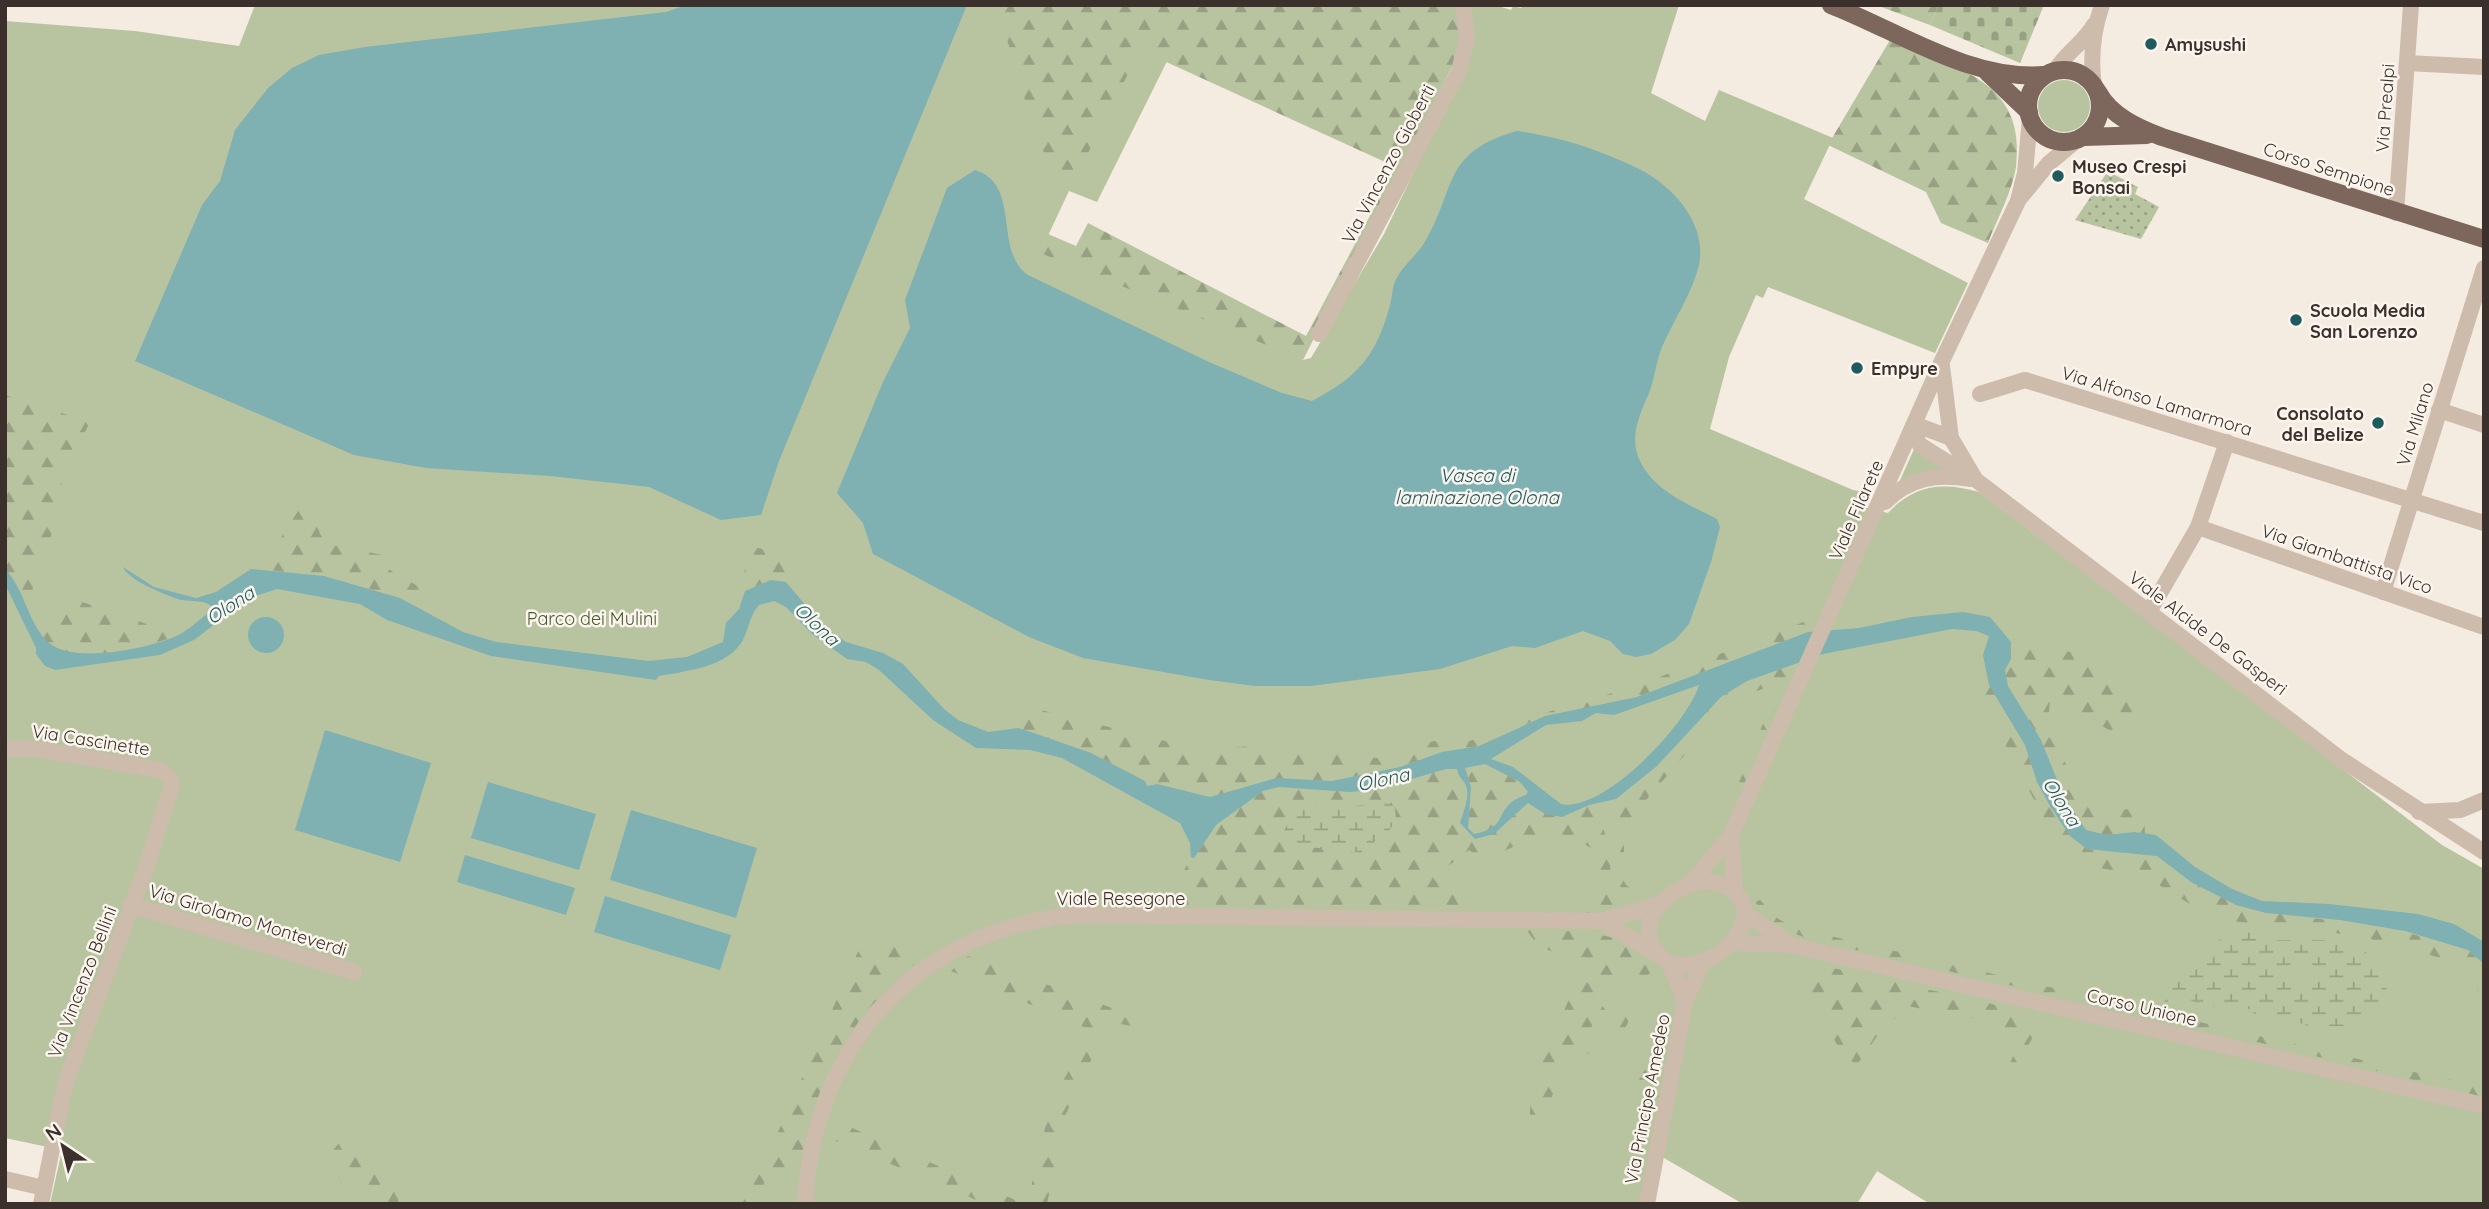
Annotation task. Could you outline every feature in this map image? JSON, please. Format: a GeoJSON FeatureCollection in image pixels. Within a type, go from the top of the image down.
{"type":"FeatureCollection","features":[{"type":"Feature","properties":{"kind":"main road"},"geometry":{"type":"LineString","coordinates":[[1831,5],[1994,76],[2029,115],[2035,127],[2052,140],[2063,142],[2081,138],[2098,121],[2100,110],[2096,89],[2081,74],[2006,74],[1976,66]]}},
{"type":"Feature","properties":{"kind":"main road"},"geometry":{"type":"LineString","coordinates":[[2029,115],[2029,97],[2050,73]]}},
{"type":"Feature","properties":{"kind":"main road","name":"Corso Sempione"},"geometry":{"type":"LineString","coordinates":[[2096,89],[2103,102],[2128,122],[2162,137],[2484,239]]}},
{"type":"Feature","properties":{"kind":"main road","name":"Corso Sempione"},"geometry":{"type":"LineString","coordinates":[[2081,138],[2162,137]]}},
{"type":"Feature","properties":{"kind":"street","name":"Via Vincenzo Gioberti"},"geometry":{"type":"LineString","coordinates":[[1319,334],[1459,71],[1467,38],[1463,5]]}},
{"type":"Feature","properties":{"kind":"street","name":"Via Prealpi"},"geometry":{"type":"LineString","coordinates":[[2396,213],[2411,5]]}},
{"type":"Feature","properties":{"kind":"street"},"geometry":{"type":"LineString","coordinates":[[2050,73],[2083,41],[2100,12]]}},
{"type":"Feature","properties":{"kind":"street"},"geometry":{"type":"LineString","coordinates":[[2096,89],[2091,68],[2100,12]]}},
{"type":"Feature","properties":{"kind":"street"},"geometry":{"type":"LineString","coordinates":[[2407,63],[2484,67]]}},
{"type":"Feature","properties":{"kind":"street","name":"Viale Filarete"},"geometry":{"type":"LineString","coordinates":[[1691,883],[1731,835],[1941,363],[2018,201],[2026,164],[2029,115]]}},
{"type":"Feature","properties":{"kind":"street","name":"Viale Filarete"},"geometry":{"type":"LineString","coordinates":[[2018,201],[2048,164],[2081,138]]}},
{"type":"Feature","properties":{"kind":"street","name":"Via Milano"},"geometry":{"type":"LineString","coordinates":[[2383,592],[2484,268]]}},
{"type":"Feature","properties":{"kind":"street","name":"Viale Alcide De Gasperi"},"geometry":{"type":"LineString","coordinates":[[1941,363],[1951,438],[1976,480]]}},
{"type":"Feature","properties":{"kind":"street","name":"Via Alfonso Lamarmora"},"geometry":{"type":"LineString","coordinates":[[1980,394],[2025,380],[2484,523]]}},
{"type":"Feature","properties":{"kind":"street"},"geometry":{"type":"LineString","coordinates":[[2439,410],[2484,425]]}},
{"type":"Feature","properties":{"kind":"street"},"geometry":{"type":"LineString","coordinates":[[1912,429],[1922,427],[1951,438]]}},
{"type":"Feature","properties":{"kind":"street","name":"Viale Alcide De Gasperi"},"geometry":{"type":"LineString","coordinates":[[1912,429],[1920,445],[1976,480],[2342,760],[2483,851]]}},
{"type":"Feature","properties":{"kind":"street"},"geometry":{"type":"LineString","coordinates":[[2149,612],[2198,527],[2227,442]]}},
{"type":"Feature","properties":{"kind":"street"},"geometry":{"type":"LineString","coordinates":[[1878,508],[1897,490],[1922,478],[1951,476],[1976,480]]}},
{"type":"Feature","properties":{"kind":"street","name":"Via Giambattista Vico"},"geometry":{"type":"LineString","coordinates":[[2198,527],[2484,627]]}},
{"type":"Feature","properties":{"kind":"street","name":"Via Cascinette"},"geometry":{"type":"LineString","coordinates":[[5,750],[36,749],[159,770],[169,777]]}},
{"type":"Feature","properties":{"kind":"street","name":"Via Vincenzo Bellini"},"geometry":{"type":"LineString","coordinates":[[43,1196],[65,1084],[171,789],[169,777]]}},
{"type":"Feature","properties":{"kind":"street"},"geometry":{"type":"LineString","coordinates":[[2419,812],[2460,810],[2484,800]]}},
{"type":"Feature","properties":{"kind":"street","name":"Viale Filarete"},"geometry":{"type":"LineString","coordinates":[[1731,835],[1735,894]]}},
{"type":"Feature","properties":{"kind":"street"},"geometry":{"type":"LineString","coordinates":[[1602,921],[1670,964],[1702,964],[1731,943],[1743,928],[1745,913],[1735,894],[1714,882],[1691,883],[1657,905],[1648,932],[1656,954]]}},
{"type":"Feature","properties":{"kind":"street","name":"Via Girolamo Monteverdi"},"geometry":{"type":"LineString","coordinates":[[131,905],[354,972]]}},
{"type":"Feature","properties":{"kind":"street","name":"Viale Resegone"},"geometry":{"type":"LineString","coordinates":[[805,1204],[807,1170],[814,1136],[824,1104],[853,1045],[893,995],[915,975],[939,958],[991,931],[1047,917],[1075,915],[1602,921],[1657,905]]}},
{"type":"Feature","properties":{"kind":"street","name":"Corso Unione"},"geometry":{"type":"LineString","coordinates":[[1745,913],[1791,945]]}},
{"type":"Feature","properties":{"kind":"street","name":"Corso Unione"},"geometry":{"type":"LineString","coordinates":[[1731,943],[1791,945],[2484,1106]]}},
{"type":"Feature","properties":{"kind":"street","name":"Via Principe Amedeo"},"geometry":{"type":"LineString","coordinates":[[1670,964],[1685,1002]]}},
{"type":"Feature","properties":{"kind":"street","name":"Via Principe Amedeo"},"geometry":{"type":"LineString","coordinates":[[1647,1204],[1685,1002],[1702,964]]}},
{"type":"Feature","properties":{"kind":"street"},"geometry":{"type":"LineString","coordinates":[[5,1179],[43,1196]]}},
{"type":"Feature","properties":{"kind":"green space","name":"Parco dei Mulini"},"geometry":{"type":"Polygon","coordinates":[[[255,5],[1195,5],[1097,202],[1069,191],[1044,244],[1303,360],[1311,358],[1384,234],[1467,62],[1468,5],[1495,5],[1511,10],[1513,6],[1521,8],[1523,5],[1679,5],[1651,93],[1705,121],[1719,90],[1833,138],[1804,199],[1968,283],[1935,353],[1768,287],[1763,298],[1756,295],[1729,357],[1710,429],[1853,490],[1870,493],[1863,507],[1888,513],[1909,496],[1930,488],[1953,487],[1979,492],[2442,845],[2484,869],[2484,1204],[1930,1204],[1877,1171],[1857,1204],[1743,1204],[1664,1158],[1650,1155],[1641,1204],[50,1204],[62,1150],[5,1138],[5,21],[135,31],[239,46],[255,5]]]}},
{"type":"Feature","properties":{"kind":"green space"},"geometry":{"type":"Polygon","coordinates":[[[1009,5],[1456,5],[1463,45],[1303,360],[1038,252],[1048,234],[1076,246],[1088,223],[1306,336],[1396,167],[1140,50],[1074,181],[1048,164],[1027,107],[1001,19],[1009,5]]]}},
{"type":"Feature","properties":{"kind":"green space"},"geometry":{"type":"Polygon","coordinates":[[[1876,5],[1939,5],[1930,25],[1876,5]]]}},
{"type":"Feature","properties":{"kind":"green space"},"geometry":{"type":"Polygon","coordinates":[[[1939,5],[2044,5],[2020,63],[1930,25],[1939,5]]]}},
{"type":"Feature","properties":{"kind":"green space"},"geometry":{"type":"Polygon","coordinates":[[[1890,40],[1961,69],[1981,81],[1998,96],[2010,114],[2016,137],[2016,167],[2008,196],[1988,243],[1941,223],[1926,192],[1828,145],[1890,40]]]}},
{"type":"Feature","properties":{"kind":"green space"},"geometry":{"type":"Polygon","coordinates":[[[2064,80],[2074,82],[2082,88],[2088,96],[2088,116],[2082,124],[2074,130],[2064,132],[2054,130],[2046,124],[2040,116],[2038,106],[2040,96],[2046,88],[2054,82],[2064,80]]]}},
{"type":"Feature","properties":{"kind":"green space"},"geometry":{"type":"Polygon","coordinates":[[[2106,174],[2111,177],[2113,174],[2138,187],[2135,194],[2159,207],[2141,239],[2075,220],[2106,174]]]}},
{"type":"Feature","properties":{"kind":"green space"},"geometry":{"type":"Polygon","coordinates":[[[5,395],[90,422],[62,478],[60,510],[31,594],[31,601],[52,625],[56,625],[66,597],[135,619],[174,637],[128,649],[92,654],[60,650],[48,643],[36,630],[13,577],[5,569],[5,395]]]}},
{"type":"Feature","properties":{"kind":"green space"},"geometry":{"type":"Polygon","coordinates":[[[1915,447],[1952,474],[1898,485],[1915,447]]]}},
{"type":"Feature","properties":{"kind":"green space"},"geometry":{"type":"Polygon","coordinates":[[[298,511],[316,518],[320,534],[327,544],[393,557],[382,563],[425,590],[419,609],[400,598],[335,578],[261,569],[298,511]]]}},
{"type":"Feature","properties":{"kind":"green space"},"geometry":{"type":"Polygon","coordinates":[[[744,545],[791,555],[797,566],[797,575],[788,583],[771,580],[745,591],[744,545]]]}},
{"type":"Feature","properties":{"kind":"green space"},"geometry":{"type":"Polygon","coordinates":[[[1806,621],[1811,625],[1808,632],[1637,697],[1532,721],[1507,736],[1479,746],[1442,752],[1400,767],[1332,781],[1276,778],[1211,797],[1157,784],[1146,786],[1145,781],[1091,753],[1018,728],[1020,707],[1029,707],[1197,749],[1255,746],[1377,758],[1434,741],[1465,742],[1495,735],[1541,714],[1636,686],[1806,621]]]}},
{"type":"Feature","properties":{"kind":"green space"},"geometry":{"type":"Polygon","coordinates":[[[2032,643],[2074,653],[2108,675],[2148,712],[2121,737],[2052,697],[2049,709],[2055,740],[2093,815],[2144,806],[2145,837],[2089,835],[2079,828],[2042,756],[2019,739],[2025,745],[2037,782],[2060,822],[2087,849],[2154,855],[2215,895],[2256,911],[2391,928],[2468,950],[2484,964],[2484,1007],[2476,986],[2460,963],[2363,937],[2300,928],[2268,929],[2206,914],[2146,877],[2085,865],[2057,844],[1975,686],[2000,662],[2008,644],[2032,643]]]}},
{"type":"Feature","properties":{"kind":"green space"},"geometry":{"type":"Polygon","coordinates":[[[1795,662],[1731,815],[1727,812],[1780,682],[1739,698],[1718,716],[1624,826],[1620,837],[1608,826],[1600,804],[1616,799],[1634,787],[1721,697],[1747,681],[1795,662]]]}},
{"type":"Feature","properties":{"kind":"green space"},"geometry":{"type":"Polygon","coordinates":[[[1470,765],[1503,773],[1519,782],[1529,793],[1513,801],[1491,828],[1474,834],[1468,829],[1471,787],[1465,768],[1470,765]]]}},
{"type":"Feature","properties":{"kind":"green space"},"geometry":{"type":"Polygon","coordinates":[[[1457,769],[1467,789],[1460,826],[1475,839],[1506,824],[1517,810],[1528,803],[1539,811],[1569,817],[1589,805],[1597,805],[1606,838],[1616,906],[1601,913],[1522,914],[1164,909],[1191,857],[1194,858],[1229,814],[1252,796],[1278,787],[1370,790],[1442,770],[1457,769]],[[1535,837],[1501,852],[1484,856],[1469,850],[1433,878],[1447,890],[1460,891],[1478,903],[1499,911],[1592,907],[1596,902],[1594,850],[1576,839],[1535,837]]]}},
{"type":"Feature","properties":{"kind":"green space"},"geometry":{"type":"Polygon","coordinates":[[[1389,800],[1395,808],[1396,820],[1389,831],[1374,842],[1372,848],[1353,852],[1309,847],[1284,838],[1282,834],[1297,808],[1305,804],[1335,810],[1389,800]]]}},
{"type":"Feature","properties":{"kind":"green space"},"geometry":{"type":"Polygon","coordinates":[[[1624,841],[1624,852],[1629,860],[1628,869],[1621,876],[1626,885],[1634,890],[1649,882],[1656,887],[1620,901],[1613,844],[1624,841]]]}},
{"type":"Feature","properties":{"kind":"green space"},"geometry":{"type":"Polygon","coordinates":[[[1760,900],[1777,918],[1792,927],[2444,1079],[2484,1084],[2484,1097],[1817,941],[1775,923],[1755,902],[1760,900]]]}},
{"type":"Feature","properties":{"kind":"green space"},"geometry":{"type":"Polygon","coordinates":[[[1527,930],[1578,932],[1611,937],[1640,951],[1654,962],[1654,970],[1644,978],[1619,965],[1602,1006],[1613,1018],[1619,1008],[1629,1013],[1626,1027],[1614,1034],[1604,1028],[1601,1020],[1594,1018],[1587,1046],[1647,1081],[1652,1077],[1637,1070],[1635,1064],[1642,1059],[1666,1070],[1661,1100],[1577,1047],[1551,1098],[1546,1121],[1539,1126],[1531,1126],[1530,1108],[1539,1068],[1583,969],[1584,960],[1560,955],[1545,948],[1527,930]]]}},
{"type":"Feature","properties":{"kind":"green space"},"geometry":{"type":"Polygon","coordinates":[[[2248,932],[2274,940],[2322,940],[2351,945],[2364,951],[2388,974],[2386,991],[2375,1010],[2359,1022],[2345,1026],[2308,1026],[2284,1017],[2256,1015],[2244,1005],[2208,1006],[2189,999],[2167,1014],[2160,1013],[2176,983],[2204,952],[2221,939],[2248,932]],[[2305,961],[2293,962],[2285,969],[2286,977],[2299,982],[2312,979],[2316,974],[2315,966],[2305,961]]]}},
{"type":"Feature","properties":{"kind":"green space"},"geometry":{"type":"Polygon","coordinates":[[[883,941],[923,951],[924,957],[875,1002],[840,1050],[816,1104],[799,1168],[773,1170],[751,1204],[742,1204],[774,1141],[861,945],[883,941]]]}},
{"type":"Feature","properties":{"kind":"green space"},"geometry":{"type":"Polygon","coordinates":[[[968,956],[1137,1017],[1137,1027],[1109,1022],[1066,1114],[1047,1204],[1027,1204],[1051,1103],[1091,1030],[951,971],[968,956]]]}},
{"type":"Feature","properties":{"kind":"green space"},"geometry":{"type":"Polygon","coordinates":[[[1811,963],[2045,1016],[1998,1098],[1999,1087],[2023,1035],[1977,1019],[1907,1006],[1878,1035],[1857,1065],[1844,1056],[1832,1036],[1832,1020],[1810,999],[1808,988],[1811,963]]]}},
{"type":"Feature","properties":{"kind":"green space"},"geometry":{"type":"Polygon","coordinates":[[[832,1119],[1024,1204],[986,1204],[824,1136],[832,1119]]]}},
{"type":"Feature","properties":{"kind":"green space"},"geometry":{"type":"Polygon","coordinates":[[[350,1137],[364,1143],[399,1196],[398,1204],[367,1204],[367,1196],[341,1183],[328,1156],[339,1143],[350,1137]]]}},
{"type":"Feature","properties":{"kind":"water"},"geometry":{"type":"Polygon","coordinates":[[[686,5],[967,5],[779,461],[761,515],[721,520],[649,487],[550,476],[426,468],[354,455],[135,361],[202,205],[220,181],[235,130],[268,88],[292,68],[319,55],[365,47],[666,12],[686,5]]]}},
{"type":"Feature","properties":{"kind":"water","name":"Vasca di laminazione Olona"},"geometry":{"type":"Polygon","coordinates":[[[1517,131],[1576,144],[1647,173],[1683,205],[1698,233],[1700,249],[1696,275],[1660,352],[1635,436],[1637,454],[1655,482],[1674,497],[1717,519],[1720,527],[1689,624],[1675,640],[1651,654],[1636,657],[1623,654],[1610,641],[1583,631],[1535,648],[1512,646],[1440,669],[1311,686],[1255,686],[1083,658],[1029,637],[873,554],[863,523],[837,493],[883,382],[910,328],[905,300],[947,188],[975,170],[989,178],[998,189],[1003,203],[1012,250],[1018,264],[1028,275],[1209,362],[1282,393],[1312,401],[1354,373],[1372,351],[1385,323],[1394,284],[1403,268],[1423,245],[1454,175],[1463,162],[1475,150],[1492,140],[1517,131]]]}},
{"type":"Feature","properties":{"kind":"water","name":"Olona"},"geometry":{"type":"Polygon","coordinates":[[[123,567],[154,587],[196,598],[216,592],[251,569],[324,576],[400,598],[463,632],[496,642],[649,661],[687,657],[723,642],[726,623],[739,609],[745,591],[771,580],[786,582],[823,626],[846,642],[883,653],[903,664],[944,709],[958,720],[988,732],[1018,728],[1091,753],[1145,781],[1147,786],[1157,784],[1210,797],[1276,778],[1332,781],[1400,767],[1442,752],[1479,746],[1545,716],[1637,697],[1808,632],[1859,628],[1912,617],[1963,612],[1990,617],[2011,642],[2011,659],[2005,670],[2008,686],[2041,740],[2064,797],[2086,830],[2107,835],[2134,832],[2156,835],[2195,867],[2232,889],[2262,901],[2329,904],[2418,914],[2454,924],[2484,942],[2484,964],[2468,950],[2405,931],[2340,920],[2266,913],[2236,905],[2191,882],[2157,856],[2087,849],[2070,836],[2037,782],[2025,745],[1989,685],[1983,655],[1989,636],[1976,631],[1952,629],[1823,654],[1747,681],[1721,697],[1657,766],[1616,799],[1589,805],[1562,817],[1545,814],[1528,803],[1494,834],[1475,839],[1460,823],[1467,793],[1457,769],[1446,769],[1374,790],[1350,792],[1279,787],[1263,791],[1216,825],[1194,858],[1191,857],[1190,843],[1180,823],[1062,758],[1030,750],[976,748],[933,720],[879,670],[866,662],[847,659],[811,633],[786,607],[774,601],[759,605],[743,640],[727,656],[706,666],[659,676],[656,680],[491,656],[387,620],[360,604],[277,589],[249,598],[194,640],[160,655],[55,670],[45,666],[36,654],[36,648],[5,584],[5,569],[17,585],[45,639],[70,652],[107,653],[161,642],[185,631],[214,609],[202,602],[164,594],[139,582],[123,567]],[[1699,685],[1614,715],[1596,713],[1582,721],[1546,725],[1491,759],[1513,767],[1561,804],[1579,803],[1599,795],[1642,762],[1679,721],[1699,685]],[[1485,764],[1465,768],[1471,787],[1468,828],[1474,834],[1491,828],[1513,801],[1529,793],[1520,782],[1485,764]]]}},
{"type":"Feature","properties":{"kind":"water"},"geometry":{"type":"Polygon","coordinates":[[[266,617],[279,622],[284,635],[279,648],[266,653],[253,648],[248,635],[253,622],[266,617]]]}},
{"type":"Feature","properties":{"kind":"water"},"geometry":{"type":"Polygon","coordinates":[[[325,730],[431,763],[400,862],[295,830],[325,730]]]}},
{"type":"Feature","properties":{"kind":"water"},"geometry":{"type":"Polygon","coordinates":[[[488,782],[596,814],[579,870],[471,838],[488,782]]]}},
{"type":"Feature","properties":{"kind":"water"},"geometry":{"type":"Polygon","coordinates":[[[631,810],[757,848],[736,918],[610,880],[631,810]]]}},
{"type":"Feature","properties":{"kind":"water"},"geometry":{"type":"Polygon","coordinates":[[[465,855],[575,888],[566,915],[457,882],[465,855]]]}},
{"type":"Feature","properties":{"kind":"water"},"geometry":{"type":"Polygon","coordinates":[[[605,896],[731,935],[720,970],[594,932],[605,896]]]}},
{"type":"Feature","properties":{"kind":"place","name":"Amysushi"},"geometry":{"type":"Point","coordinates":[2151,44]}},
{"type":"Feature","properties":{"kind":"place","name":"Museo Crespi Bonsai"},"geometry":{"type":"Point","coordinates":[2058,176]}},
{"type":"Feature","properties":{"kind":"place","name":"Scuola Media San Lorenzo"},"geometry":{"type":"Point","coordinates":[2296,320]}},
{"type":"Feature","properties":{"kind":"place","name":"Empyre"},"geometry":{"type":"Point","coordinates":[1857,368]}},
{"type":"Feature","properties":{"kind":"place","name":"Consolato del Belize"},"geometry":{"type":"Point","coordinates":[2378,423]}}]}
